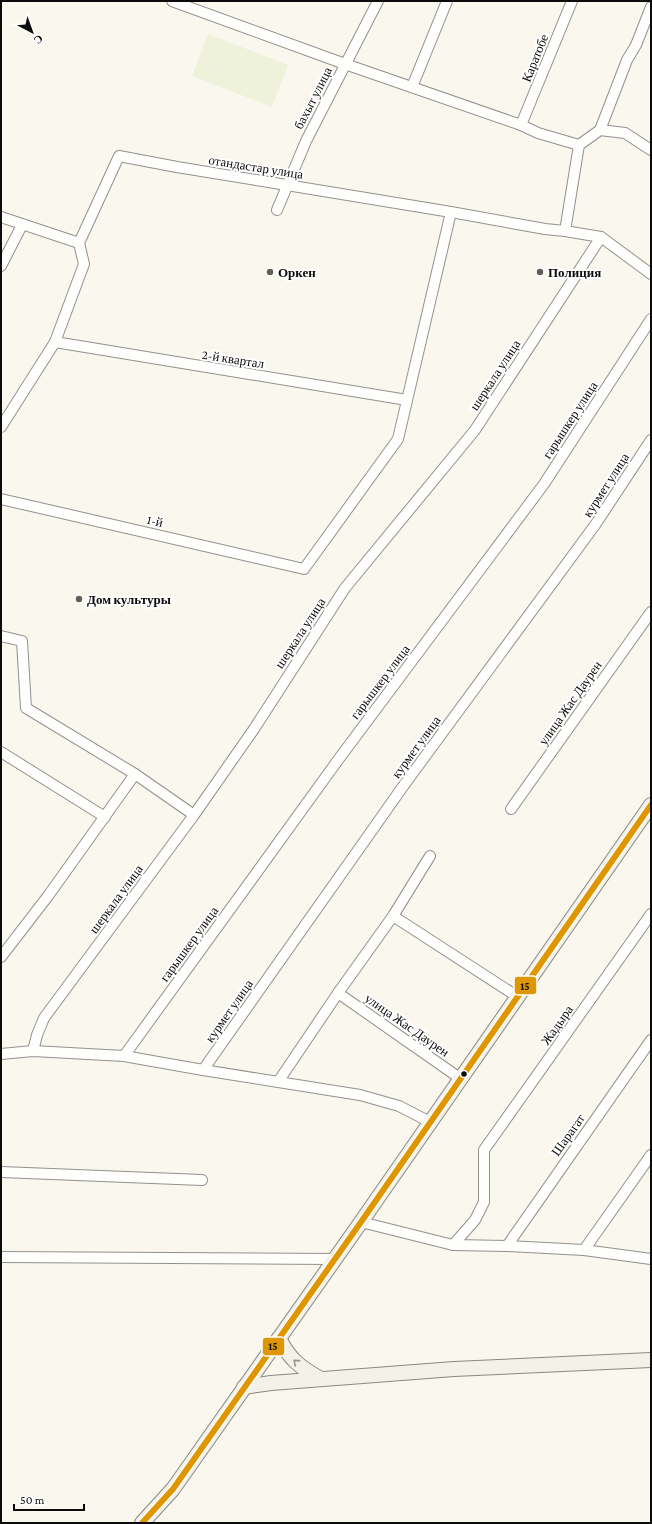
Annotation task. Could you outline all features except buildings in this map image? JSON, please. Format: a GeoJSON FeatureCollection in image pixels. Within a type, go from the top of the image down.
{"type":"FeatureCollection","features":[{"type":"Feature","properties":{"kind":"main road"},"geometry":{"type":"LineString","coordinates":[[142,1523],[173,1489],[651,805]]}},
{"type":"Feature","properties":{"kind":"main road"},"geometry":{"type":"LineString","coordinates":[[279,1338],[289,1356],[307,1371],[321,1379]]}},
{"type":"Feature","properties":{"kind":"main road"},"geometry":{"type":"LineString","coordinates":[[244,1387],[271,1383],[454,1369],[651,1360]]}},
{"type":"Feature","properties":{"kind":"street"},"geometry":{"type":"LineString","coordinates":[[172,1],[345,64],[522,125],[538,133],[579,145]]}},
{"type":"Feature","properties":{"kind":"street","name":"бахыт улица"},"geometry":{"type":"LineString","coordinates":[[277,210],[306,142],[378,1]]}},
{"type":"Feature","properties":{"kind":"street"},"geometry":{"type":"LineString","coordinates":[[412,87],[447,1]]}},
{"type":"Feature","properties":{"kind":"street","name":"Каратобе"},"geometry":{"type":"LineString","coordinates":[[522,125],[572,1]]}},
{"type":"Feature","properties":{"kind":"street"},"geometry":{"type":"LineString","coordinates":[[565,231],[579,145],[600,130],[627,60],[636,45],[651,7]]}},
{"type":"Feature","properties":{"kind":"street"},"geometry":{"type":"LineString","coordinates":[[600,130],[625,133],[651,150]]}},
{"type":"Feature","properties":{"kind":"street","name":"отандастар улица"},"geometry":{"type":"LineString","coordinates":[[79,242],[119,156],[545,229],[601,237]]}},
{"type":"Feature","properties":{"kind":"street"},"geometry":{"type":"LineString","coordinates":[[407,400],[451,212]]}},
{"type":"Feature","properties":{"kind":"street"},"geometry":{"type":"LineString","coordinates":[[1,217],[22,225],[79,242],[84,264],[55,342],[1,427]]}},
{"type":"Feature","properties":{"kind":"street"},"geometry":{"type":"LineString","coordinates":[[1,266],[22,225]]}},
{"type":"Feature","properties":{"kind":"street"},"geometry":{"type":"LineString","coordinates":[[601,237],[651,274]]}},
{"type":"Feature","properties":{"kind":"street","name":"шеркала улица"},"geometry":{"type":"LineString","coordinates":[[33,1051],[37,1035],[44,1018],[194,815],[254,729],[345,588],[474,430],[601,237]]}},
{"type":"Feature","properties":{"kind":"street","name":"гарышкер улица"},"geometry":{"type":"LineString","coordinates":[[124,1056],[338,760],[544,484],[651,319]]}},
{"type":"Feature","properties":{"kind":"street","name":"2-й квартал"},"geometry":{"type":"LineString","coordinates":[[55,342],[407,400]]}},
{"type":"Feature","properties":{"kind":"street","name":"1-й"},"geometry":{"type":"LineString","coordinates":[[1,499],[304,569],[398,439],[407,400]]}},
{"type":"Feature","properties":{"kind":"street","name":"курмет улица"},"geometry":{"type":"LineString","coordinates":[[203,1070],[404,785],[595,525],[651,440]]}},
{"type":"Feature","properties":{"kind":"street","name":"улица Жас Даурен"},"geometry":{"type":"LineString","coordinates":[[511,809],[651,612]]}},
{"type":"Feature","properties":{"kind":"street"},"geometry":{"type":"LineString","coordinates":[[1,636],[22,641],[26,708],[135,774],[194,815]]}},
{"type":"Feature","properties":{"kind":"street"},"geometry":{"type":"LineString","coordinates":[[1,752],[105,817]]}},
{"type":"Feature","properties":{"kind":"street"},"geometry":{"type":"LineString","coordinates":[[1,957],[48,896],[135,774]]}},
{"type":"Feature","properties":{"kind":"street"},"geometry":{"type":"LineString","coordinates":[[278,1082],[338,993],[393,916],[430,856]]}},
{"type":"Feature","properties":{"kind":"street","name":"Жадыра"},"geometry":{"type":"LineString","coordinates":[[453,1245],[475,1220],[484,1202],[484,1150],[651,914]]}},
{"type":"Feature","properties":{"kind":"street"},"geometry":{"type":"LineString","coordinates":[[393,916],[518,997]]}},
{"type":"Feature","properties":{"kind":"street","name":"улица Жас Даурен"},"geometry":{"type":"LineString","coordinates":[[338,993],[460,1079]]}},
{"type":"Feature","properties":{"kind":"street","name":"Шарагат"},"geometry":{"type":"LineString","coordinates":[[507,1246],[651,1040]]}},
{"type":"Feature","properties":{"kind":"street"},"geometry":{"type":"LineString","coordinates":[[1,1054],[33,1051],[124,1056],[360,1095],[399,1106],[430,1122]]}},
{"type":"Feature","properties":{"kind":"street"},"geometry":{"type":"LineString","coordinates":[[584,1250],[651,1155]]}},
{"type":"Feature","properties":{"kind":"street"},"geometry":{"type":"LineString","coordinates":[[1,1172],[202,1180]]}},
{"type":"Feature","properties":{"kind":"street"},"geometry":{"type":"LineString","coordinates":[[361,1222],[453,1245],[584,1250],[651,1259]]}},
{"type":"Feature","properties":{"kind":"street"},"geometry":{"type":"LineString","coordinates":[[1,1256],[335,1259]]}},
{"type":"Feature","properties":{"kind":"green space"},"geometry":{"type":"Polygon","coordinates":[[[208,34],[288,65],[272,107],[192,76],[208,34]]]}},
{"type":"Feature","properties":{"kind":"transit line","name":"15"},"geometry":{"type":"LineString","coordinates":[[142,1523],[173,1489],[651,805]]}},
{"type":"Feature","properties":{"kind":"place","name":"Оркен"},"geometry":{"type":"Point","coordinates":[270,272]}},
{"type":"Feature","properties":{"kind":"place","name":"Полиция"},"geometry":{"type":"Point","coordinates":[540,272]}},
{"type":"Feature","properties":{"kind":"place","name":"Дом культуры"},"geometry":{"type":"Point","coordinates":[79,599]}}]}
